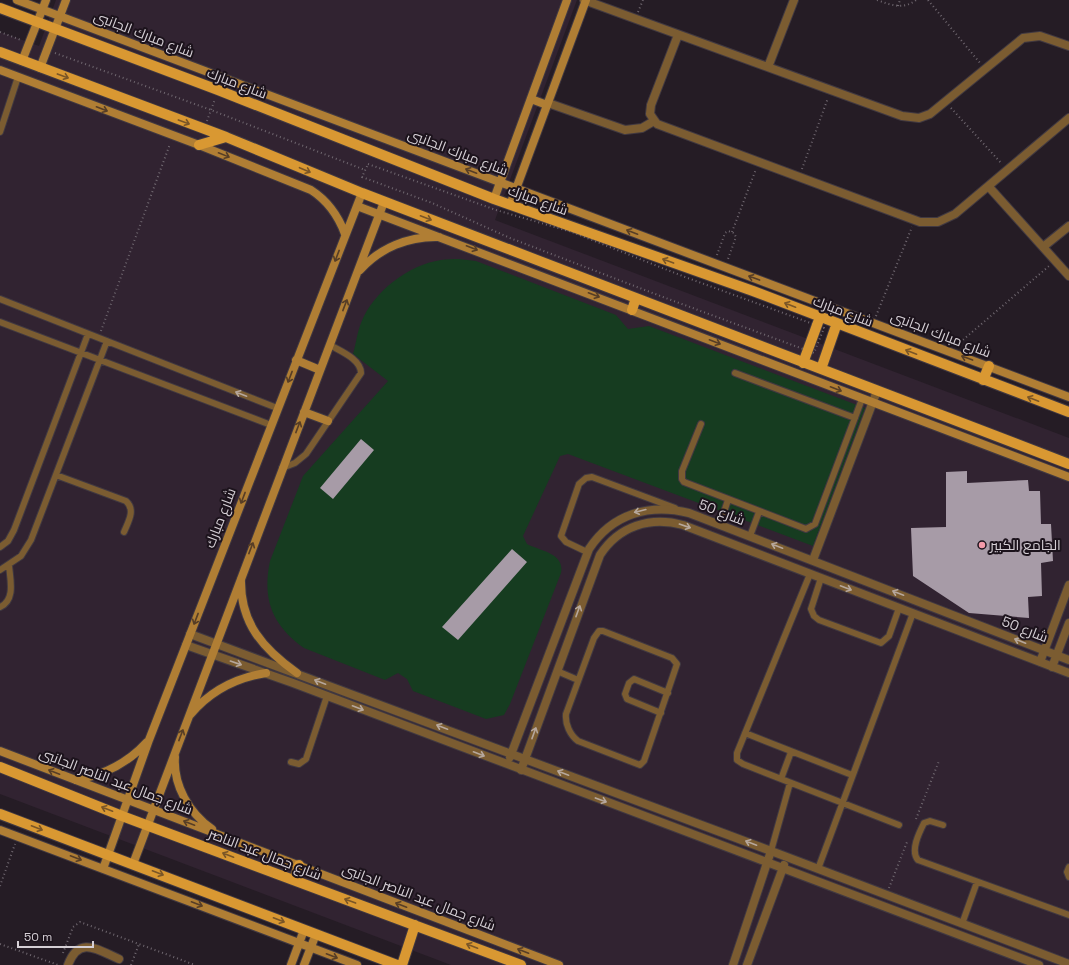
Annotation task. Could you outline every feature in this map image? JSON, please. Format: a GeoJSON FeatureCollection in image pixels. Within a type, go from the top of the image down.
{"type":"FeatureCollection","features":[{"type":"Feature","properties":{"kind":"main road","name":"شارع مبارك الجانبى"},"geometry":{"type":"LineString","coordinates":[[17,0],[1069,397]]}},
{"type":"Feature","properties":{"kind":"main road"},"geometry":{"type":"LineString","coordinates":[[22,61],[46,0]]}},
{"type":"Feature","properties":{"kind":"main road"},"geometry":{"type":"LineString","coordinates":[[40,68],[66,0]]}},
{"type":"Feature","properties":{"kind":"main road"},"geometry":{"type":"LineString","coordinates":[[494,199],[567,0]]}},
{"type":"Feature","properties":{"kind":"main road"},"geometry":{"type":"LineString","coordinates":[[510,205],[585,0]]}},
{"type":"Feature","properties":{"kind":"main road","name":"شارع مبارك"},"geometry":{"type":"LineString","coordinates":[[0,8],[218,90],[494,199],[818,321],[837,323],[1069,412]]}},
{"type":"Feature","properties":{"kind":"main road"},"geometry":{"type":"LineString","coordinates":[[0,52],[226,137],[384,202],[1067,464]]}},
{"type":"Feature","properties":{"kind":"main road"},"geometry":{"type":"LineString","coordinates":[[0,70],[199,145],[311,190],[320,196],[336,213],[345,234]]}},
{"type":"Feature","properties":{"kind":"main road"},"geometry":{"type":"LineString","coordinates":[[531,99],[547,104]]}},
{"type":"Feature","properties":{"kind":"main road"},"geometry":{"type":"LineString","coordinates":[[199,145],[226,137]]}},
{"type":"Feature","properties":{"kind":"main road","name":"شارع مبارك"},"geometry":{"type":"LineString","coordinates":[[103,869],[149,740],[362,193]]}},
{"type":"Feature","properties":{"kind":"main road"},"geometry":{"type":"LineString","coordinates":[[133,864],[215,643],[384,202]]}},
{"type":"Feature","properties":{"kind":"main road"},"geometry":{"type":"LineString","coordinates":[[357,206],[445,238],[872,403],[1069,477]]}},
{"type":"Feature","properties":{"kind":"main road"},"geometry":{"type":"LineString","coordinates":[[358,272],[376,256],[397,244],[421,238],[445,238]]}},
{"type":"Feature","properties":{"kind":"main road"},"geometry":{"type":"LineString","coordinates":[[632,310],[636,298]]}},
{"type":"Feature","properties":{"kind":"main road"},"geometry":{"type":"LineString","coordinates":[[803,362],[818,321]]}},
{"type":"Feature","properties":{"kind":"main road"},"geometry":{"type":"LineString","coordinates":[[821,369],[837,323]]}},
{"type":"Feature","properties":{"kind":"main road"},"geometry":{"type":"LineString","coordinates":[[296,360],[320,370]]}},
{"type":"Feature","properties":{"kind":"main road"},"geometry":{"type":"LineString","coordinates":[[983,380],[989,366]]}},
{"type":"Feature","properties":{"kind":"main road"},"geometry":{"type":"LineString","coordinates":[[304,412],[328,421]]}},
{"type":"Feature","properties":{"kind":"main road"},"geometry":{"type":"LineString","coordinates":[[242,573],[242,600],[250,625],[265,648],[297,673]]}},
{"type":"Feature","properties":{"kind":"main road"},"geometry":{"type":"LineString","coordinates":[[187,719],[205,699],[216,691],[240,679],[266,673]]}},
{"type":"Feature","properties":{"kind":"main road"},"geometry":{"type":"LineString","coordinates":[[76,780],[100,774],[116,767],[132,757],[149,740]]}},
{"type":"Feature","properties":{"kind":"main road","name":"شارع جمال عبد الناصر الجانبى"},"geometry":{"type":"LineString","coordinates":[[0,751],[559,965]]}},
{"type":"Feature","properties":{"kind":"main road"},"geometry":{"type":"LineString","coordinates":[[175,751],[174,765],[182,794],[199,818],[222,835]]}},
{"type":"Feature","properties":{"kind":"main road","name":"شارع جمال عبد الناصر"},"geometry":{"type":"LineString","coordinates":[[0,767],[122,816],[147,824],[521,965]]}},
{"type":"Feature","properties":{"kind":"main road"},"geometry":{"type":"LineString","coordinates":[[0,814],[396,965]]}},
{"type":"Feature","properties":{"kind":"main road"},"geometry":{"type":"LineString","coordinates":[[0,830],[357,965]]}},
{"type":"Feature","properties":{"kind":"main road"},"geometry":{"type":"LineString","coordinates":[[294,880],[299,865]]}},
{"type":"Feature","properties":{"kind":"main road"},"geometry":{"type":"LineString","coordinates":[[402,965],[415,925]]}},
{"type":"Feature","properties":{"kind":"main road"},"geometry":{"type":"LineString","coordinates":[[291,965],[304,930]]}},
{"type":"Feature","properties":{"kind":"main road"},"geometry":{"type":"LineString","coordinates":[[304,965],[316,934]]}},
{"type":"Feature","properties":{"kind":"street"},"geometry":{"type":"LineString","coordinates":[[585,0],[913,119],[930,114],[1018,41],[1028,36],[1040,36],[1069,46]]}},
{"type":"Feature","properties":{"kind":"street"},"geometry":{"type":"LineString","coordinates":[[768,67],[794,0]]}},
{"type":"Feature","properties":{"kind":"street"},"geometry":{"type":"LineString","coordinates":[[678,35],[651,105],[650,114],[654,121],[660,126],[914,220],[932,222],[950,218],[989,187],[1069,118]]}},
{"type":"Feature","properties":{"kind":"street"},"geometry":{"type":"LineString","coordinates":[[547,104],[625,130],[642,128],[654,121]]}},
{"type":"Feature","properties":{"kind":"street"},"geometry":{"type":"LineString","coordinates":[[989,187],[1069,276]]}},
{"type":"Feature","properties":{"kind":"street"},"geometry":{"type":"LineString","coordinates":[[1043,247],[1069,226]]}},
{"type":"Feature","properties":{"kind":"street"},"geometry":{"type":"LineString","coordinates":[[813,560],[877,391]]}},
{"type":"Feature","properties":{"kind":"street","name":"شارع 50"},"geometry":{"type":"LineString","coordinates":[[507,765],[587,552],[601,533],[626,515],[648,509],[680,510],[720,524],[1069,660]]}},
{"type":"Feature","properties":{"kind":"street","name":"شارع 50"},"geometry":{"type":"LineString","coordinates":[[521,770],[598,558],[610,542],[631,527],[648,522],[667,522],[683,525],[1069,673]]}},
{"type":"Feature","properties":{"kind":"street"},"geometry":{"type":"LineString","coordinates":[[792,567],[796,554]]}},
{"type":"Feature","properties":{"kind":"street"},"geometry":{"type":"LineString","coordinates":[[576,579],[588,584]]}},
{"type":"Feature","properties":{"kind":"street"},"geometry":{"type":"LineString","coordinates":[[1040,662],[1069,585]]}},
{"type":"Feature","properties":{"kind":"street"},"geometry":{"type":"LineString","coordinates":[[1052,667],[1069,623]]}},
{"type":"Feature","properties":{"kind":"street"},"geometry":{"type":"LineString","coordinates":[[190,634],[511,753],[962,924],[1068,961]]}},
{"type":"Feature","properties":{"kind":"street"},"geometry":{"type":"LineString","coordinates":[[186,645],[293,683],[1039,965]]}},
{"type":"Feature","properties":{"kind":"street"},"geometry":{"type":"LineString","coordinates":[[293,683],[297,673]]}},
{"type":"Feature","properties":{"kind":"street"},"geometry":{"type":"LineString","coordinates":[[733,965],[771,851]]}},
{"type":"Feature","properties":{"kind":"street"},"geometry":{"type":"LineString","coordinates":[[747,965],[787,857]]}},
{"type":"Feature","properties":{"kind":"street"},"geometry":{"type":"LineString","coordinates":[[68,965],[74,952],[84,947],[91,947],[119,959]]}},
{"type":"Feature","properties":{"kind":"lane"},"geometry":{"type":"LineString","coordinates":[[0,132],[18,77]]}},
{"type":"Feature","properties":{"kind":"lane"},"geometry":{"type":"LineString","coordinates":[[0,299],[277,408]]}},
{"type":"Feature","properties":{"kind":"lane"},"geometry":{"type":"LineString","coordinates":[[0,322],[271,425]]}},
{"type":"Feature","properties":{"kind":"lane"},"geometry":{"type":"LineString","coordinates":[[0,547],[8,541],[14,530],[88,334]]}},
{"type":"Feature","properties":{"kind":"lane"},"geometry":{"type":"LineString","coordinates":[[0,570],[21,556],[31,540],[107,341]]}},
{"type":"Feature","properties":{"kind":"lane"},"geometry":{"type":"LineString","coordinates":[[282,468],[301,459],[361,370],[357,362],[330,345]]}},
{"type":"Feature","properties":{"kind":"lane"},"geometry":{"type":"LineString","coordinates":[[735,373],[855,418]]}},
{"type":"Feature","properties":{"kind":"lane"},"geometry":{"type":"LineString","coordinates":[[701,424],[682,471],[682,479],[687,485],[803,528],[813,527],[862,399]]}},
{"type":"Feature","properties":{"kind":"lane"},"geometry":{"type":"LineString","coordinates":[[56,475],[128,503],[131,512],[124,532]]}},
{"type":"Feature","properties":{"kind":"lane"},"geometry":{"type":"LineString","coordinates":[[587,552],[566,542],[561,536],[579,484],[586,478],[592,478],[680,510]]}},
{"type":"Feature","properties":{"kind":"lane"},"geometry":{"type":"LineString","coordinates":[[720,524],[728,500]]}},
{"type":"Feature","properties":{"kind":"lane"},"geometry":{"type":"LineString","coordinates":[[750,536],[759,512]]}},
{"type":"Feature","properties":{"kind":"lane"},"geometry":{"type":"LineString","coordinates":[[0,607],[6,604],[11,596],[9,565]]}},
{"type":"Feature","properties":{"kind":"lane"},"geometry":{"type":"LineString","coordinates":[[810,574],[744,733],[737,753],[740,762],[899,825]]}},
{"type":"Feature","properties":{"kind":"lane"},"geometry":{"type":"LineString","coordinates":[[821,578],[811,609],[814,616],[819,620],[881,643],[889,636],[899,608]]}},
{"type":"Feature","properties":{"kind":"lane"},"geometry":{"type":"LineString","coordinates":[[818,869],[913,613]]}},
{"type":"Feature","properties":{"kind":"lane"},"geometry":{"type":"LineString","coordinates":[[603,631],[672,658],[676,661],[677,668],[668,693],[644,761],[640,765],[637,766],[582,743],[571,735],[566,714],[596,634],[603,631]]}},
{"type":"Feature","properties":{"kind":"lane"},"geometry":{"type":"LineString","coordinates":[[557,671],[578,680]]}},
{"type":"Feature","properties":{"kind":"lane"},"geometry":{"type":"LineString","coordinates":[[661,713],[627,699],[624,694],[629,682],[634,679],[668,693]]}},
{"type":"Feature","properties":{"kind":"lane"},"geometry":{"type":"LineString","coordinates":[[292,762],[299,764],[306,759],[327,696]]}},
{"type":"Feature","properties":{"kind":"lane"},"geometry":{"type":"LineString","coordinates":[[744,733],[852,775]]}},
{"type":"Feature","properties":{"kind":"lane"},"geometry":{"type":"LineString","coordinates":[[780,779],[791,752]]}},
{"type":"Feature","properties":{"kind":"lane"},"geometry":{"type":"LineString","coordinates":[[771,851],[790,783]]}},
{"type":"Feature","properties":{"kind":"lane"},"geometry":{"type":"LineString","coordinates":[[943,825],[930,821],[924,823],[915,848],[916,857],[922,862],[1069,915]]}},
{"type":"Feature","properties":{"kind":"lane"},"geometry":{"type":"LineString","coordinates":[[1069,867],[1067,872],[1069,877]]}},
{"type":"Feature","properties":{"kind":"lane"},"geometry":{"type":"LineString","coordinates":[[962,924],[977,882]]}},
{"type":"Feature","properties":{"kind":"path"},"geometry":{"type":"LineString","coordinates":[[877,0],[898,6],[911,4],[916,0]]}},
{"type":"Feature","properties":{"kind":"path"},"geometry":{"type":"LineString","coordinates":[[898,6],[900,0]]}},
{"type":"Feature","properties":{"kind":"path"},"geometry":{"type":"LineString","coordinates":[[928,0],[985,69]]}},
{"type":"Feature","properties":{"kind":"path"},"geometry":{"type":"LineString","coordinates":[[0,32],[29,43]]}},
{"type":"Feature","properties":{"kind":"path"},"geometry":{"type":"LineString","coordinates":[[47,50],[211,110],[365,170]]}},
{"type":"Feature","properties":{"kind":"path"},"geometry":{"type":"LineString","coordinates":[[204,129],[218,90]]}},
{"type":"Feature","properties":{"kind":"path"},"geometry":{"type":"LineString","coordinates":[[799,178],[830,90]]}},
{"type":"Feature","properties":{"kind":"path"},"geometry":{"type":"LineString","coordinates":[[945,102],[1008,171]]}},
{"type":"Feature","properties":{"kind":"path"},"geometry":{"type":"LineString","coordinates":[[99,338],[173,135]]}},
{"type":"Feature","properties":{"kind":"path"},"geometry":{"type":"LineString","coordinates":[[732,232],[759,163]]}},
{"type":"Feature","properties":{"kind":"path"},"geometry":{"type":"LineString","coordinates":[[368,164],[496,210],[572,232],[818,321],[824,328],[814,353],[663,298],[510,238],[439,206],[362,178],[365,170],[368,164]]}},
{"type":"Feature","properties":{"kind":"path"},"geometry":{"type":"LineString","coordinates":[[873,323],[914,220]]}},
{"type":"Feature","properties":{"kind":"path"},"geometry":{"type":"LineString","coordinates":[[714,263],[725,233],[728,231],[732,232]]}},
{"type":"Feature","properties":{"kind":"path"},"geometry":{"type":"LineString","coordinates":[[726,268],[736,237],[732,232]]}},
{"type":"Feature","properties":{"kind":"path"},"geometry":{"type":"LineString","coordinates":[[950,352],[1055,260]]}},
{"type":"Feature","properties":{"kind":"path"},"geometry":{"type":"LineString","coordinates":[[0,886],[18,836]]}},
{"type":"Feature","properties":{"kind":"path"},"geometry":{"type":"LineString","coordinates":[[61,958],[73,927],[80,922],[193,965]]}},
{"type":"Feature","properties":{"kind":"path"},"geometry":{"type":"LineString","coordinates":[[0,944],[58,965]]}},
{"type":"Feature","properties":{"kind":"path"},"geometry":{"type":"LineString","coordinates":[[131,965],[139,944]]}},
{"type":"Feature","properties":{"kind":"shaded area"},"geometry":{"type":"Polygon","coordinates":[[[56,0],[577,0],[495,220],[1069,438],[1069,965],[451,965],[0,794],[0,32],[39,46],[56,0]]]}},
{"type":"Feature","properties":{"kind":"green space"},"geometry":{"type":"Polygon","coordinates":[[[459,259],[476,261],[616,315],[628,329],[649,326],[865,408],[813,546],[568,454],[560,456],[523,536],[527,544],[555,557],[561,566],[561,573],[510,704],[504,715],[486,719],[413,691],[407,679],[398,673],[385,680],[304,648],[284,630],[277,620],[272,610],[267,587],[270,561],[303,476],[388,381],[353,354],[361,323],[367,312],[383,291],[404,274],[429,263],[459,259]]]}},
{"type":"Feature","properties":{"kind":"building"},"geometry":{"type":"Polygon","coordinates":[[[361,439],[374,450],[333,499],[320,488],[361,439]]]}},
{"type":"Feature","properties":{"kind":"building","name":"الجامع الكبير"},"geometry":{"type":"Polygon","coordinates":[[[967,471],[967,483],[1028,480],[1029,491],[1040,491],[1041,524],[1051,524],[1053,561],[1041,563],[1042,596],[1028,597],[1029,618],[969,613],[913,576],[911,528],[946,527],[946,472],[967,471]]]}},
{"type":"Feature","properties":{"kind":"building"},"geometry":{"type":"Polygon","coordinates":[[[512,549],[527,562],[458,640],[442,627],[512,549]]]}},
{"type":"Feature","properties":{"kind":"place","name":"الجامع الكبير"},"geometry":{"type":"Point","coordinates":[982,545]}}]}
